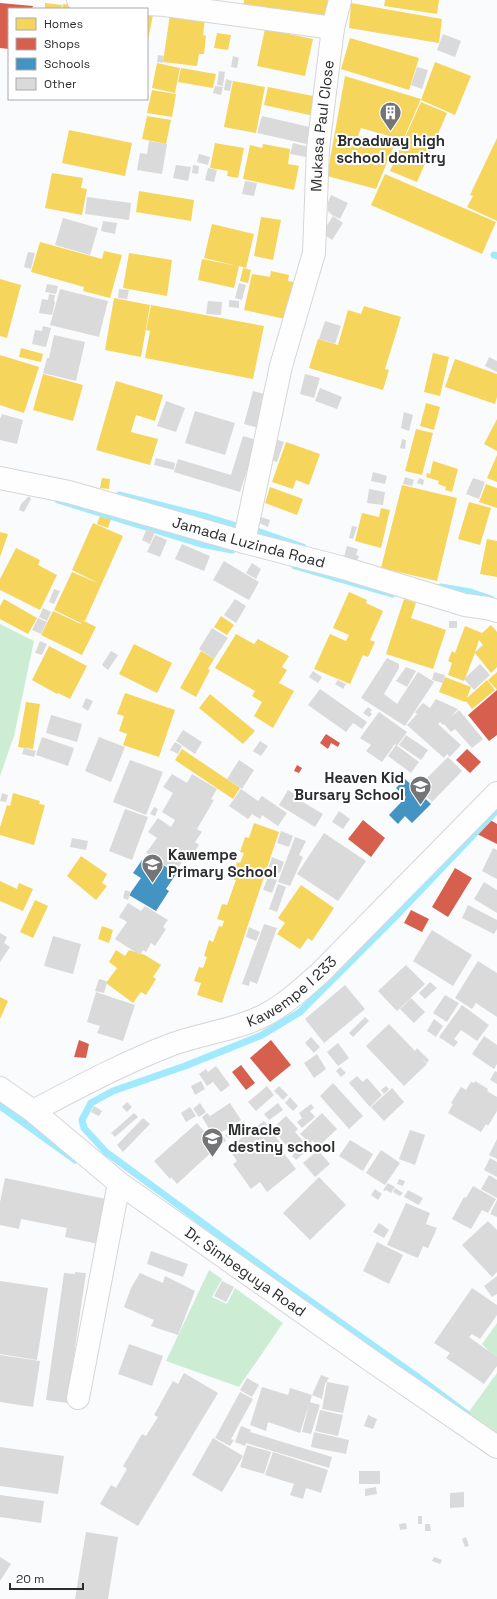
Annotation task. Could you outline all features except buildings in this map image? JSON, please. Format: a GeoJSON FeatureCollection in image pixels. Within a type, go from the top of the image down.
{"type":"FeatureCollection","features":[{"type":"Feature","properties":{"kind":"street"},"geometry":{"type":"LineString","coordinates":[[78,0],[165,5],[333,28]]}},
{"type":"Feature","properties":{"kind":"street","name":"Mukasa Paul Close"},"geometry":{"type":"LineString","coordinates":[[244,542],[281,366],[314,253],[318,148],[333,28],[340,0]]}},
{"type":"Feature","properties":{"kind":"street","name":"Jamada Luzinda Road"},"geometry":{"type":"LineString","coordinates":[[0,478],[69,492],[244,542],[340,567],[465,605],[497,611]]}},
{"type":"Feature","properties":{"kind":"street","name":"Kawempe I 233"},"geometry":{"type":"LineString","coordinates":[[33,1111],[128,1063],[174,1044],[224,1030],[265,1015],[292,997],[321,972],[497,793]]}},
{"type":"Feature","properties":{"kind":"street","name":"Dr. Simbeguya Road"},"geometry":{"type":"LineString","coordinates":[[0,1088],[33,1111],[119,1183],[376,1364],[497,1447]]}},
{"type":"Feature","properties":{"kind":"street"},"geometry":{"type":"LineString","coordinates":[[78,1398],[119,1183]]}},
{"type":"Feature","properties":{"kind":"green space"},"geometry":{"type":"Polygon","coordinates":[[[0,624],[34,641],[14,736],[0,776],[0,624]]]}},
{"type":"Feature","properties":{"kind":"green space"},"geometry":{"type":"Polygon","coordinates":[[[209,1270],[222,1279],[212,1297],[227,1304],[235,1288],[283,1323],[239,1387],[166,1361],[209,1270]]]}},
{"type":"Feature","properties":{"kind":"green space"},"geometry":{"type":"Polygon","coordinates":[[[497,1323],[497,1359],[482,1344],[497,1323]]]}},
{"type":"Feature","properties":{"kind":"green space"},"geometry":{"type":"Polygon","coordinates":[[[497,1373],[497,1434],[468,1413],[497,1373]]]}},
{"type":"Feature","properties":{"kind":"waterway"},"geometry":{"type":"LineString","coordinates":[[119,495],[207,517],[240,527]]}},
{"type":"Feature","properties":{"kind":"waterway"},"geometry":{"type":"LineString","coordinates":[[58,500],[201,544],[232,550]]}},
{"type":"Feature","properties":{"kind":"waterway"},"geometry":{"type":"LineString","coordinates":[[254,530],[303,547]]}},
{"type":"Feature","properties":{"kind":"waterway"},"geometry":{"type":"LineString","coordinates":[[295,566],[392,594]]}},
{"type":"Feature","properties":{"kind":"waterway"},"geometry":{"type":"LineString","coordinates":[[441,587],[470,592],[491,599]]}},
{"type":"Feature","properties":{"kind":"waterway"},"geometry":{"type":"LineString","coordinates":[[467,1414],[106,1152],[84,1128],[82,1120],[91,1103],[113,1091],[185,1066],[262,1035],[300,1012],[396,916],[497,810]]}},
{"type":"Feature","properties":{"kind":"waterway"},"geometry":{"type":"LineString","coordinates":[[0,1106],[75,1160]]}},
{"type":"Feature","properties":{"kind":"place","name":"Broadway high school domitry"},"geometry":{"type":"Point","coordinates":[391,132]}},
{"type":"Feature","properties":{"kind":"place","name":"Heaven Kid Bursary School"},"geometry":{"type":"Point","coordinates":[420,806]}},
{"type":"Feature","properties":{"kind":"place","name":"Kawempe Primary School"},"geometry":{"type":"Point","coordinates":[153,884]}},
{"type":"Feature","properties":{"kind":"place","name":"Miracle destiny school"},"geometry":{"type":"Point","coordinates":[212,1158]}}]}
